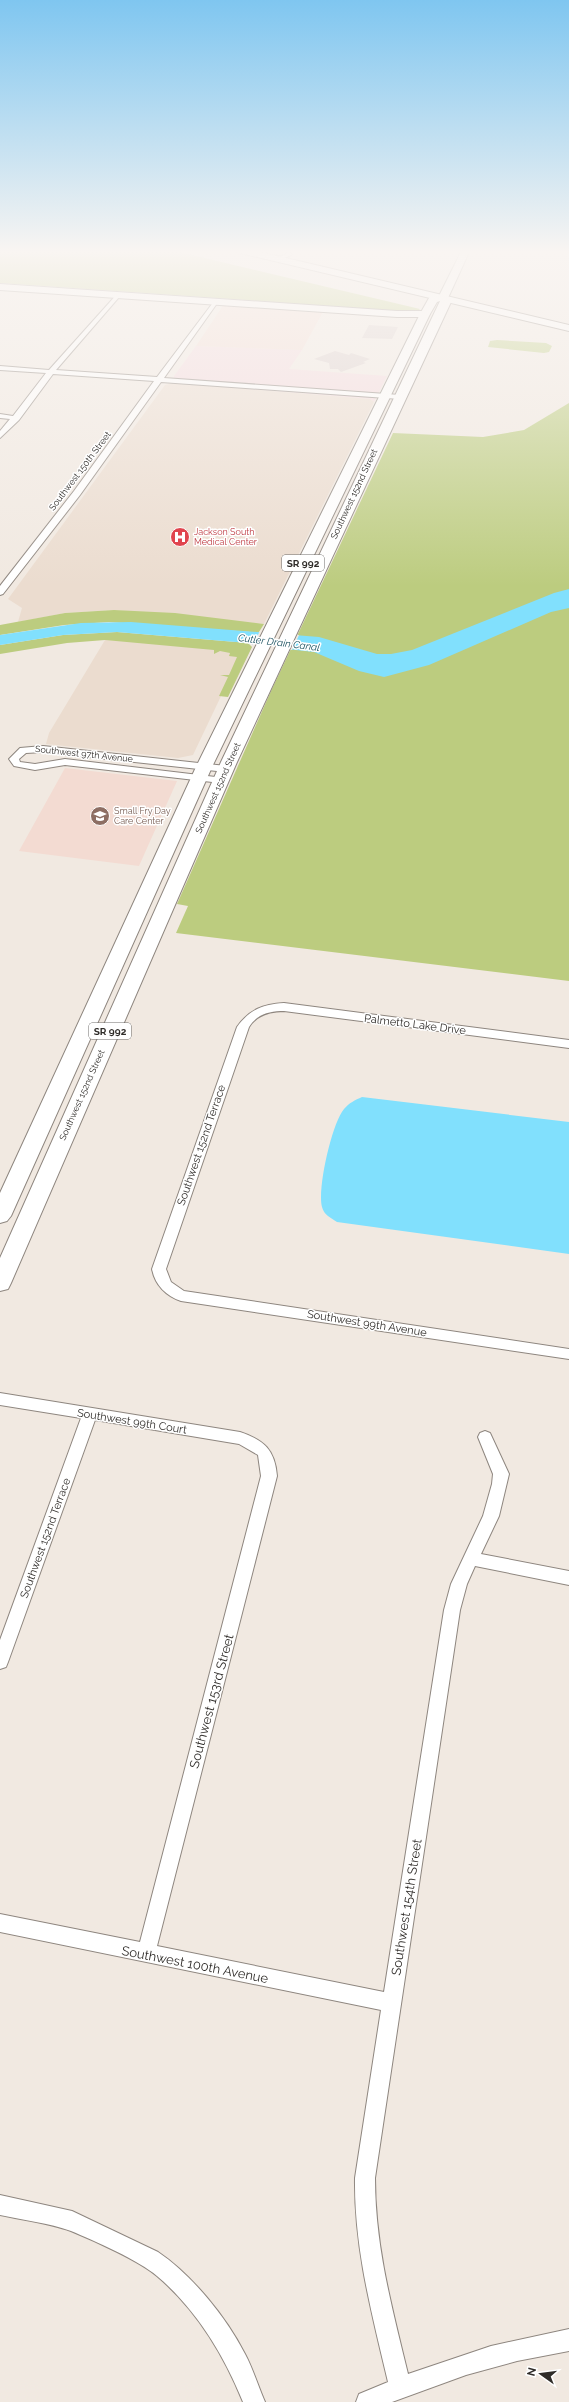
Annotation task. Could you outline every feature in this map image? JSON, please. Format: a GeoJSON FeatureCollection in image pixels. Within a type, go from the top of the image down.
{"type":"FeatureCollection","features":[{"type":"Feature","properties":{"kind":"main road","name":"Southwest 152nd Street"},"geometry":{"type":"LineString","coordinates":[[0,1216],[201,772],[402,362]]}},
{"type":"Feature","properties":{"kind":"main road","name":"Southwest 152nd Street"},"geometry":{"type":"LineString","coordinates":[[0,1283],[224,774],[417,362]]}},
{"type":"Feature","properties":{"kind":"street"},"geometry":{"type":"LineString","coordinates":[[0,436],[16,418],[59,362]]}},
{"type":"Feature","properties":{"kind":"street","name":"Southwest 150th Street"},"geometry":{"type":"LineString","coordinates":[[0,592],[172,362]]}},
{"type":"Feature","properties":{"kind":"street"},"geometry":{"type":"LineString","coordinates":[[0,368],[400,398]]}},
{"type":"Feature","properties":{"kind":"street"},"geometry":{"type":"LineString","coordinates":[[0,416],[16,418]]}},
{"type":"Feature","properties":{"kind":"street","name":"Southwest 97th Avenue"},"geometry":{"type":"LineString","coordinates":[[201,772],[43,749],[23,750],[14,759],[17,764],[29,767],[65,762],[224,774]]}},
{"type":"Feature","properties":{"kind":"street","name":"Palmetto Lake Drive"},"geometry":{"type":"LineString","coordinates":[[261,1010],[284,1007],[569,1044]]}},
{"type":"Feature","properties":{"kind":"street","name":"Southwest 152nd Terrace"},"geometry":{"type":"LineString","coordinates":[[167,1287],[159,1273],[160,1262],[243,1027],[251,1016],[261,1010]]}},
{"type":"Feature","properties":{"kind":"street","name":"Southwest 99th Avenue"},"geometry":{"type":"LineString","coordinates":[[167,1287],[181,1296],[569,1354]]}},
{"type":"Feature","properties":{"kind":"street","name":"Southwest 99th Court"},"geometry":{"type":"LineString","coordinates":[[0,1399],[240,1438],[261,1448]]}},
{"type":"Feature","properties":{"kind":"street","name":"Southwest 152nd Terrace"},"geometry":{"type":"LineString","coordinates":[[0,1662],[90,1414]]}},
{"type":"Feature","properties":{"kind":"street","name":"Southwest 154th Street"},"geometry":{"type":"LineString","coordinates":[[400,2387],[376,2292],[367,2232],[364,2194],[391,2003],[452,1610],[456,1592],[491,1516],[500,1484],[501,1474],[485,1438]]}},
{"type":"Feature","properties":{"kind":"street","name":"Southwest 153rd Street"},"geometry":{"type":"LineString","coordinates":[[146,1954],[269,1476],[268,1458],[261,1448]]}},
{"type":"Feature","properties":{"kind":"street"},"geometry":{"type":"LineString","coordinates":[[470,1559],[569,1578]]}},
{"type":"Feature","properties":{"kind":"street","name":"Southwest 100th Avenue"},"geometry":{"type":"LineString","coordinates":[[0,1923],[391,2003]]}},
{"type":"Feature","properties":{"kind":"street"},"geometry":{"type":"LineString","coordinates":[[0,2205],[72,2221],[151,2259],[164,2268],[187,2290],[219,2332],[237,2361],[254,2402]]}},
{"type":"Feature","properties":{"kind":"street"},"geometry":{"type":"LineString","coordinates":[[367,2402],[400,2387],[481,2360],[569,2340]]}},
{"type":"Feature","properties":{"kind":"shaded area"},"geometry":{"type":"Polygon","coordinates":[[[184,362],[294,362],[289,369],[387,376],[374,402],[370,399],[173,383],[174,376],[184,362]]]}},
{"type":"Feature","properties":{"kind":"shaded area","name":"Jackson South Medical Center"},"geometry":{"type":"Polygon","coordinates":[[[173,383],[370,399],[374,402],[264,624],[114,610],[65,613],[18,622],[22,608],[8,599],[165,385],[173,383]]]}},
{"type":"Feature","properties":{"kind":"shaded area"},"geometry":{"type":"Polygon","coordinates":[[[105,640],[144,641],[242,652],[193,755],[178,758],[46,744],[49,733],[105,640]]]}},
{"type":"Feature","properties":{"kind":"shaded area","name":"Small Fry Day Care Center"},"geometry":{"type":"Polygon","coordinates":[[[65,768],[177,781],[139,866],[19,851],[65,768]]]}},
{"type":"Feature","properties":{"kind":"green space"},"geometry":{"type":"Polygon","coordinates":[[[569,403],[569,981],[176,933],[188,906],[177,904],[271,691],[393,433],[483,437],[524,430],[569,403]]]}},
{"type":"Feature","properties":{"kind":"green space"},"geometry":{"type":"Polygon","coordinates":[[[114,610],[175,613],[264,624],[259,632],[251,632],[109,622],[64,625],[0,635],[0,625],[65,613],[114,610]]]}},
{"type":"Feature","properties":{"kind":"green space"},"geometry":{"type":"Polygon","coordinates":[[[117,632],[248,643],[252,647],[228,697],[219,696],[228,677],[220,675],[229,675],[237,657],[229,656],[230,653],[220,651],[214,654],[214,650],[105,640],[67,643],[0,654],[0,645],[63,635],[117,632]]]}},
{"type":"Feature","properties":{"kind":"water","name":"Cutler Drain Canal"},"geometry":{"type":"Polygon","coordinates":[[[569,589],[569,608],[551,612],[429,665],[384,677],[359,671],[314,652],[259,646],[248,643],[117,632],[63,635],[0,645],[0,635],[81,623],[131,622],[319,637],[377,654],[391,654],[412,650],[554,593],[569,589]]]}},
{"type":"Feature","properties":{"kind":"water"},"geometry":{"type":"Polygon","coordinates":[[[362,1097],[569,1122],[569,1254],[337,1222],[328,1216],[323,1210],[321,1198],[330,1141],[339,1116],[344,1109],[352,1102],[362,1097]]]}},
{"type":"Feature","properties":{"kind":"pier"},"geometry":{"type":"Polygon","coordinates":[[[260,631],[299,635],[292,650],[252,646],[260,631]]]}},
{"type":"Feature","properties":{"kind":"building"},"geometry":{"type":"Polygon","coordinates":[[[326,362],[366,363],[341,372],[338,369],[330,369],[329,363],[326,362]]]}},
{"type":"Feature","properties":{"kind":"place","name":"Jackson South Medical Center"},"geometry":{"type":"Point","coordinates":[180,537]}},
{"type":"Feature","properties":{"kind":"place","name":"Small Fry Day Care Center"},"geometry":{"type":"Point","coordinates":[100,816]}}]}
